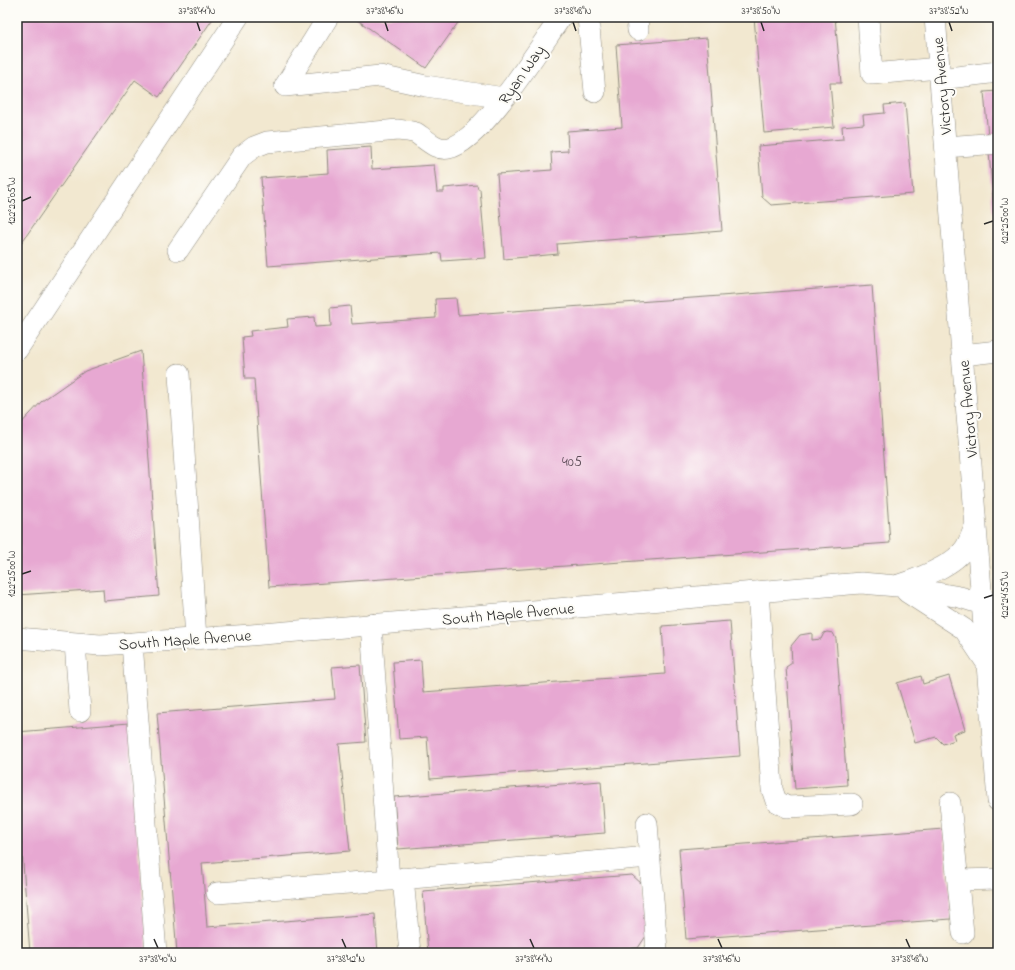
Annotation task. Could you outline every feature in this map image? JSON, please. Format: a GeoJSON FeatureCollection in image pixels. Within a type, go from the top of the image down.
{"type":"FeatureCollection","features":[{"type":"Feature","properties":{"kind":"street"},"geometry":{"type":"LineString","coordinates":[[17,350],[238,17]]}},
{"type":"Feature","properties":{"kind":"street"},"geometry":{"type":"LineString","coordinates":[[328,17],[285,86],[380,76],[500,105]]}},
{"type":"Feature","properties":{"kind":"street","name":"Ryan Way"},"geometry":{"type":"LineString","coordinates":[[178,250],[242,156],[254,147],[267,142],[398,130],[414,132],[433,145],[449,148],[462,142],[500,105],[561,17]]}},
{"type":"Feature","properties":{"kind":"street"},"geometry":{"type":"LineString","coordinates":[[588,17],[595,92]]}},
{"type":"Feature","properties":{"kind":"street"},"geometry":{"type":"LineString","coordinates":[[868,17],[872,74],[998,72]]}},
{"type":"Feature","properties":{"kind":"street","name":"Victory Avenue"},"geometry":{"type":"LineString","coordinates":[[935,17],[976,524],[990,603],[987,664],[998,801]]}},
{"type":"Feature","properties":{"kind":"street"},"geometry":{"type":"LineString","coordinates":[[946,147],[998,143]]}},
{"type":"Feature","properties":{"kind":"street"},"geometry":{"type":"LineString","coordinates":[[962,355],[998,352]]}},
{"type":"Feature","properties":{"kind":"street"},"geometry":{"type":"LineString","coordinates":[[179,374],[196,639]]}},
{"type":"Feature","properties":{"kind":"street"},"geometry":{"type":"LineString","coordinates":[[897,586],[926,576],[952,560],[965,548],[976,524]]}},
{"type":"Feature","properties":{"kind":"street","name":"South Maple Avenue"},"geometry":{"type":"LineString","coordinates":[[17,638],[100,645],[196,639],[860,583],[897,586],[990,603]]}},
{"type":"Feature","properties":{"kind":"street"},"geometry":{"type":"LineString","coordinates":[[897,586],[941,612],[964,629],[987,664]]}},
{"type":"Feature","properties":{"kind":"street"},"geometry":{"type":"LineString","coordinates":[[758,592],[772,789],[776,801],[787,807],[852,804]]}},
{"type":"Feature","properties":{"kind":"street"},"geometry":{"type":"LineString","coordinates":[[371,624],[396,879],[410,953]]}},
{"type":"Feature","properties":{"kind":"street"},"geometry":{"type":"LineString","coordinates":[[75,643],[80,711]]}},
{"type":"Feature","properties":{"kind":"street"},"geometry":{"type":"LineString","coordinates":[[132,643],[156,953]]}},
{"type":"Feature","properties":{"kind":"street"},"geometry":{"type":"LineString","coordinates":[[950,803],[963,933]]}},
{"type":"Feature","properties":{"kind":"street"},"geometry":{"type":"LineString","coordinates":[[647,823],[657,950],[654,953]]}},
{"type":"Feature","properties":{"kind":"street"},"geometry":{"type":"LineString","coordinates":[[217,892],[396,879],[649,857]]}},
{"type":"Feature","properties":{"kind":"street"},"geometry":{"type":"LineString","coordinates":[[958,880],[998,879]]}},
{"type":"Feature","properties":{"kind":"building"},"geometry":{"type":"Polygon","coordinates":[[[17,17],[214,17],[159,97],[135,80],[17,249],[17,17]]]}},
{"type":"Feature","properties":{"kind":"building"},"geometry":{"type":"Polygon","coordinates":[[[353,17],[462,17],[426,68],[353,17]]]}},
{"type":"Feature","properties":{"kind":"building"},"geometry":{"type":"Polygon","coordinates":[[[754,17],[835,17],[841,83],[830,83],[834,127],[764,133],[754,17]]]}},
{"type":"Feature","properties":{"kind":"building"},"geometry":{"type":"Polygon","coordinates":[[[707,38],[722,231],[557,244],[558,254],[504,259],[497,174],[552,170],[551,152],[568,151],[567,131],[622,127],[616,45],[707,38]]]}},
{"type":"Feature","properties":{"kind":"building"},"geometry":{"type":"Polygon","coordinates":[[[998,91],[998,135],[988,136],[984,92],[998,91]]]}},
{"type":"Feature","properties":{"kind":"building"},"geometry":{"type":"Polygon","coordinates":[[[905,103],[913,194],[771,205],[762,197],[758,146],[843,139],[842,126],[864,124],[863,115],[885,113],[884,105],[905,103]]]}},
{"type":"Feature","properties":{"kind":"building"},"geometry":{"type":"Polygon","coordinates":[[[371,147],[372,169],[434,165],[437,192],[444,192],[444,188],[477,185],[478,189],[480,189],[486,258],[442,261],[441,253],[268,266],[261,178],[328,173],[327,150],[371,147]]]}},
{"type":"Feature","properties":{"kind":"building"},"geometry":{"type":"Polygon","coordinates":[[[998,151],[998,213],[994,213],[989,152],[998,151]]]}},
{"type":"Feature","properties":{"kind":"building"},"geometry":{"type":"Polygon","coordinates":[[[872,285],[890,543],[269,587],[254,379],[245,379],[242,337],[251,336],[250,331],[288,327],[287,319],[314,317],[315,327],[331,326],[330,308],[350,306],[352,324],[436,318],[435,299],[456,298],[458,315],[872,285]]]}},
{"type":"Feature","properties":{"kind":"building"},"geometry":{"type":"Polygon","coordinates":[[[141,351],[159,596],[104,601],[103,589],[17,595],[17,428],[42,401],[85,371],[141,351]]]}},
{"type":"Feature","properties":{"kind":"building"},"geometry":{"type":"Polygon","coordinates":[[[730,621],[740,756],[430,779],[427,737],[399,739],[393,662],[421,660],[423,692],[665,674],[662,626],[730,621]]]}},
{"type":"Feature","properties":{"kind":"building"},"geometry":{"type":"Polygon","coordinates":[[[812,633],[812,640],[821,639],[824,633],[833,633],[836,639],[847,785],[795,789],[786,667],[792,663],[791,646],[800,635],[812,633]]]}},
{"type":"Feature","properties":{"kind":"building"},"geometry":{"type":"Polygon","coordinates":[[[360,665],[366,742],[339,744],[350,851],[202,863],[207,927],[375,914],[378,953],[177,953],[157,713],[335,699],[332,667],[360,665]]]}},
{"type":"Feature","properties":{"kind":"building"},"geometry":{"type":"Polygon","coordinates":[[[921,676],[923,684],[949,676],[965,730],[953,734],[955,740],[943,744],[936,737],[915,743],[897,683],[921,676]]]}},
{"type":"Feature","properties":{"kind":"building"},"geometry":{"type":"Polygon","coordinates":[[[129,723],[147,953],[30,953],[17,788],[17,732],[129,723]]]}},
{"type":"Feature","properties":{"kind":"building"},"geometry":{"type":"Polygon","coordinates":[[[601,781],[605,833],[398,849],[394,797],[601,781]]]}},
{"type":"Feature","properties":{"kind":"building"},"geometry":{"type":"Polygon","coordinates":[[[944,829],[951,919],[686,939],[679,849],[944,829]]]}},
{"type":"Feature","properties":{"kind":"building"},"geometry":{"type":"Polygon","coordinates":[[[632,875],[642,884],[646,936],[638,948],[567,953],[428,953],[423,891],[632,875]]]}}]}
